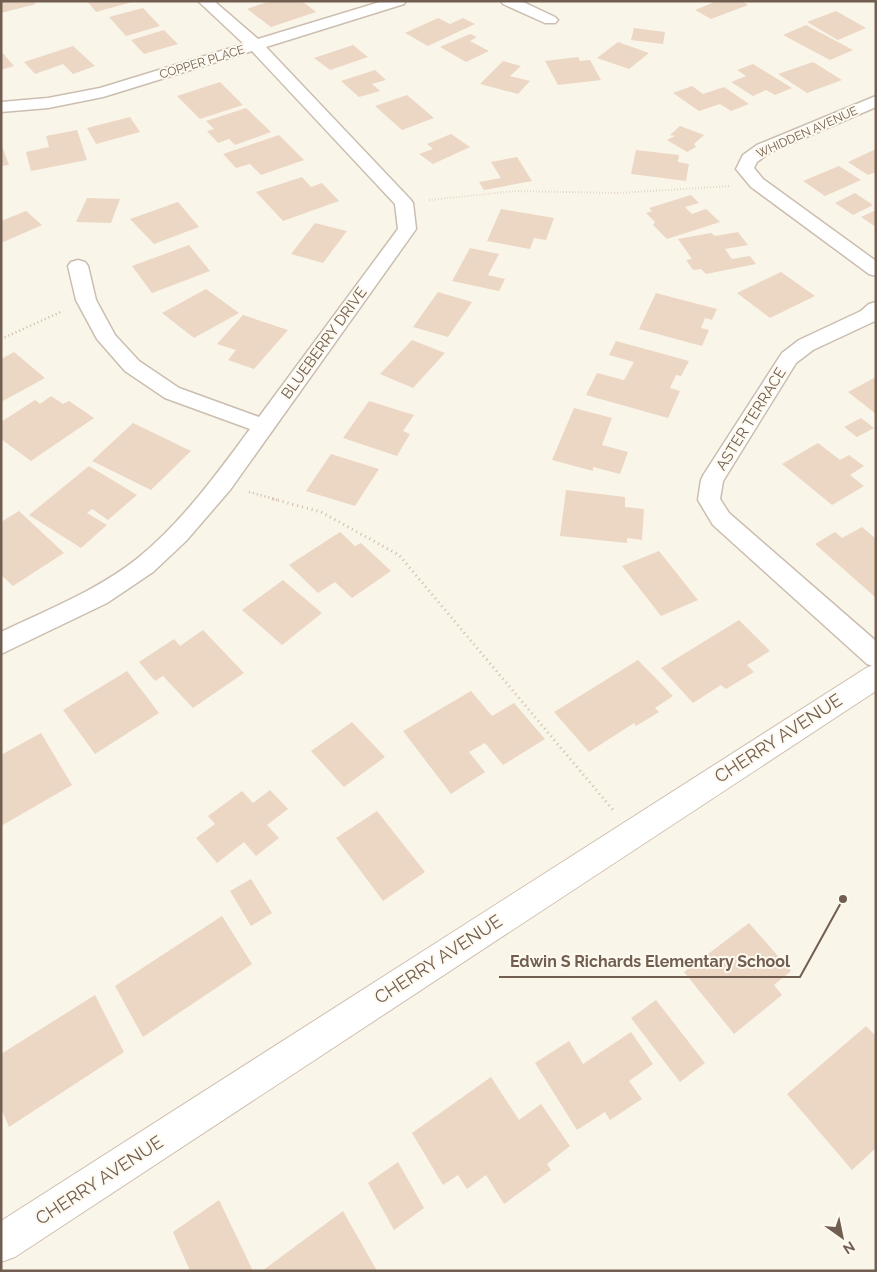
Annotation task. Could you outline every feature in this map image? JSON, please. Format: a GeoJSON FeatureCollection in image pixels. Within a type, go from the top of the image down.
{"type":"FeatureCollection","features":[{"type":"Feature","properties":{"kind":"street"},"geometry":{"type":"LineString","coordinates":[[205,1],[256,46],[404,203]]}},
{"type":"Feature","properties":{"kind":"street","name":"COPPER PLACE"},"geometry":{"type":"LineString","coordinates":[[1,107],[48,103],[103,92],[399,1]]}},
{"type":"Feature","properties":{"kind":"street"},"geometry":{"type":"LineString","coordinates":[[508,1],[550,20]]}},
{"type":"Feature","properties":{"kind":"street","name":"WHIDDEN AVENUE"},"geometry":{"type":"LineString","coordinates":[[876,102],[763,149],[749,159],[745,169],[757,183],[876,270]]}},
{"type":"Feature","properties":{"kind":"street","name":"BLUEBERRY DRIVE"},"geometry":{"type":"LineString","coordinates":[[1,644],[98,596],[145,565],[178,535],[222,484],[407,230],[404,203]]}},
{"type":"Feature","properties":{"kind":"street"},"geometry":{"type":"LineString","coordinates":[[78,266],[86,300],[107,338],[132,366],[172,392],[263,426]]}},
{"type":"Feature","properties":{"kind":"street","name":"ASTER TERRACE"},"geometry":{"type":"LineString","coordinates":[[876,308],[868,316],[806,345],[789,358],[712,480],[709,500],[721,518],[876,656]]}},
{"type":"Feature","properties":{"kind":"street","name":"CHERRY AVENUE"},"geometry":{"type":"LineString","coordinates":[[1,1243],[876,676]]}},
{"type":"Feature","properties":{"kind":"path"},"geometry":{"type":"LineString","coordinates":[[404,203],[515,191],[618,193],[709,188]]}},
{"type":"Feature","properties":{"kind":"path"},"geometry":{"type":"LineString","coordinates":[[1,339],[86,300]]}},
{"type":"Feature","properties":{"kind":"path"},"geometry":{"type":"LineString","coordinates":[[222,484],[321,512],[399,555],[633,833]]}},
{"type":"Feature","properties":{"kind":"building"},"geometry":{"type":"Polygon","coordinates":[[[1,1],[33,1],[36,4],[1,13],[1,1]]]}},
{"type":"Feature","properties":{"kind":"building"},"geometry":{"type":"Polygon","coordinates":[[[87,1],[132,1],[132,2],[96,12],[87,1]]]}},
{"type":"Feature","properties":{"kind":"building"},"geometry":{"type":"Polygon","coordinates":[[[270,1],[302,1],[316,12],[271,27],[247,9],[270,1]]]}},
{"type":"Feature","properties":{"kind":"building"},"geometry":{"type":"Polygon","coordinates":[[[717,1],[742,1],[748,5],[711,19],[695,10],[717,1]]]}},
{"type":"Feature","properties":{"kind":"building"},"geometry":{"type":"Polygon","coordinates":[[[143,8],[160,26],[126,36],[109,17],[143,8]]]}},
{"type":"Feature","properties":{"kind":"building"},"geometry":{"type":"Polygon","coordinates":[[[836,11],[866,28],[838,40],[807,22],[836,11]]]}},
{"type":"Feature","properties":{"kind":"building"},"geometry":{"type":"Polygon","coordinates":[[[438,18],[450,24],[463,18],[475,24],[428,46],[405,33],[438,18]]]}},
{"type":"Feature","properties":{"kind":"building"},"geometry":{"type":"Polygon","coordinates":[[[806,25],[853,50],[830,60],[783,35],[806,25]]]}},
{"type":"Feature","properties":{"kind":"building"},"geometry":{"type":"Polygon","coordinates":[[[634,28],[665,32],[663,44],[631,40],[634,28]]]}},
{"type":"Feature","properties":{"kind":"building"},"geometry":{"type":"Polygon","coordinates":[[[164,30],[178,44],[144,54],[131,40],[164,30]]]}},
{"type":"Feature","properties":{"kind":"building"},"geometry":{"type":"Polygon","coordinates":[[[470,34],[477,37],[470,41],[489,51],[466,62],[440,47],[470,34]]]}},
{"type":"Feature","properties":{"kind":"building"},"geometry":{"type":"Polygon","coordinates":[[[618,42],[649,53],[629,69],[597,58],[618,42]]]}},
{"type":"Feature","properties":{"kind":"building"},"geometry":{"type":"Polygon","coordinates":[[[353,45],[368,57],[330,70],[314,58],[353,45]]]}},
{"type":"Feature","properties":{"kind":"building"},"geometry":{"type":"Polygon","coordinates":[[[73,46],[95,66],[73,74],[63,64],[35,74],[24,62],[73,46]]]}},
{"type":"Feature","properties":{"kind":"building"},"geometry":{"type":"Polygon","coordinates":[[[1,51],[14,66],[1,70],[1,51]]]}},
{"type":"Feature","properties":{"kind":"building"},"geometry":{"type":"Polygon","coordinates":[[[578,57],[580,61],[590,60],[601,80],[558,85],[545,61],[578,57]]]}},
{"type":"Feature","properties":{"kind":"building"},"geometry":{"type":"Polygon","coordinates":[[[503,61],[521,66],[510,76],[530,81],[518,94],[480,84],[503,61]]]}},
{"type":"Feature","properties":{"kind":"building"},"geometry":{"type":"Polygon","coordinates":[[[813,62],[842,80],[807,93],[778,74],[813,62]]]}},
{"type":"Feature","properties":{"kind":"building"},"geometry":{"type":"Polygon","coordinates":[[[753,64],[792,88],[775,95],[766,90],[753,96],[731,82],[746,76],[737,70],[753,64]]]}},
{"type":"Feature","properties":{"kind":"building"},"geometry":{"type":"Polygon","coordinates":[[[375,70],[386,80],[372,84],[380,91],[359,97],[341,81],[375,70]]]}},
{"type":"Feature","properties":{"kind":"building"},"geometry":{"type":"Polygon","coordinates":[[[220,82],[243,105],[200,119],[177,96],[220,82]]]}},
{"type":"Feature","properties":{"kind":"building"},"geometry":{"type":"Polygon","coordinates":[[[692,86],[703,94],[724,87],[749,104],[731,111],[720,104],[699,111],[673,93],[692,86]]]}},
{"type":"Feature","properties":{"kind":"building"},"geometry":{"type":"Polygon","coordinates":[[[407,95],[434,118],[402,130],[375,106],[407,95]]]}},
{"type":"Feature","properties":{"kind":"building"},"geometry":{"type":"Polygon","coordinates":[[[246,108],[271,132],[235,145],[229,139],[218,143],[207,131],[214,129],[206,121],[246,108]]]}},
{"type":"Feature","properties":{"kind":"building"},"geometry":{"type":"Polygon","coordinates":[[[130,117],[140,132],[96,144],[87,128],[130,117]]]}},
{"type":"Feature","properties":{"kind":"building"},"geometry":{"type":"Polygon","coordinates":[[[680,126],[704,135],[694,144],[696,147],[687,152],[667,140],[675,136],[670,135],[680,126]]]}},
{"type":"Feature","properties":{"kind":"building"},"geometry":{"type":"Polygon","coordinates":[[[77,130],[87,160],[31,171],[26,152],[49,147],[46,136],[77,130]]]}},
{"type":"Feature","properties":{"kind":"building"},"geometry":{"type":"Polygon","coordinates":[[[451,134],[470,147],[433,164],[419,154],[433,149],[427,144],[451,134]]]}},
{"type":"Feature","properties":{"kind":"building"},"geometry":{"type":"Polygon","coordinates":[[[279,135],[304,160],[261,175],[250,164],[236,168],[223,154],[279,135]]]}},
{"type":"Feature","properties":{"kind":"building"},"geometry":{"type":"Polygon","coordinates":[[[1,143],[9,165],[1,166],[1,143]]]}},
{"type":"Feature","properties":{"kind":"building"},"geometry":{"type":"Polygon","coordinates":[[[876,149],[876,172],[868,175],[848,162],[876,149]]]}},
{"type":"Feature","properties":{"kind":"building"},"geometry":{"type":"Polygon","coordinates":[[[636,150],[679,155],[678,162],[689,164],[686,181],[631,174],[636,150]]]}},
{"type":"Feature","properties":{"kind":"building"},"geometry":{"type":"Polygon","coordinates":[[[517,157],[532,181],[484,190],[479,182],[501,178],[491,162],[517,157]]]}},
{"type":"Feature","properties":{"kind":"building"},"geometry":{"type":"Polygon","coordinates":[[[839,166],[861,180],[825,196],[803,181],[839,166]]]}},
{"type":"Feature","properties":{"kind":"building"},"geometry":{"type":"Polygon","coordinates":[[[302,177],[311,187],[322,183],[339,201],[283,221],[256,192],[302,177]]]}},
{"type":"Feature","properties":{"kind":"building"},"geometry":{"type":"Polygon","coordinates":[[[855,193],[873,205],[853,215],[835,203],[855,193]]]}},
{"type":"Feature","properties":{"kind":"building"},"geometry":{"type":"Polygon","coordinates":[[[691,195],[699,203],[685,207],[692,214],[706,209],[720,222],[667,239],[653,225],[655,222],[646,213],[652,211],[649,208],[691,195]]]}},
{"type":"Feature","properties":{"kind":"building"},"geometry":{"type":"Polygon","coordinates":[[[87,198],[120,199],[111,223],[76,222],[87,198]]]}},
{"type":"Feature","properties":{"kind":"building"},"geometry":{"type":"Polygon","coordinates":[[[178,202],[199,227],[154,244],[130,219],[178,202]]]}},
{"type":"Feature","properties":{"kind":"building"},"geometry":{"type":"Polygon","coordinates":[[[501,209],[554,218],[546,240],[534,238],[530,249],[487,241],[501,209]]]}},
{"type":"Feature","properties":{"kind":"building"},"geometry":{"type":"Polygon","coordinates":[[[876,210],[876,227],[861,217],[876,210]]]}},
{"type":"Feature","properties":{"kind":"building"},"geometry":{"type":"Polygon","coordinates":[[[26,211],[42,225],[1,243],[1,221],[26,211]]]}},
{"type":"Feature","properties":{"kind":"building"},"geometry":{"type":"Polygon","coordinates":[[[315,223],[347,231],[323,263],[291,254],[315,223]]]}},
{"type":"Feature","properties":{"kind":"building"},"geometry":{"type":"Polygon","coordinates":[[[738,232],[748,245],[725,249],[732,259],[750,256],[756,264],[706,274],[701,269],[693,270],[686,260],[692,259],[678,239],[711,233],[715,236],[738,232]]]}},
{"type":"Feature","properties":{"kind":"building"},"geometry":{"type":"Polygon","coordinates":[[[189,245],[210,271],[152,293],[132,266],[189,245]]]}},
{"type":"Feature","properties":{"kind":"building"},"geometry":{"type":"Polygon","coordinates":[[[470,248],[499,254],[488,275],[505,279],[499,291],[452,281],[470,248]]]}},
{"type":"Feature","properties":{"kind":"building"},"geometry":{"type":"Polygon","coordinates":[[[781,272],[815,296],[770,318],[737,293],[781,272]]]}},
{"type":"Feature","properties":{"kind":"building"},"geometry":{"type":"Polygon","coordinates":[[[206,289],[239,313],[194,338],[162,313],[206,289]]]}},
{"type":"Feature","properties":{"kind":"building"},"geometry":{"type":"Polygon","coordinates":[[[438,292],[472,302],[448,337],[413,327],[438,292]]]}},
{"type":"Feature","properties":{"kind":"building"},"geometry":{"type":"Polygon","coordinates":[[[656,293],[717,309],[712,320],[705,318],[701,328],[709,330],[702,346],[639,329],[656,293]]]}},
{"type":"Feature","properties":{"kind":"building"},"geometry":{"type":"Polygon","coordinates":[[[243,315],[288,330],[254,369],[228,360],[236,350],[217,344],[243,315]]]}},
{"type":"Feature","properties":{"kind":"building"},"geometry":{"type":"Polygon","coordinates":[[[412,340],[445,353],[413,388],[380,374],[412,340]]]}},
{"type":"Feature","properties":{"kind":"building"},"geometry":{"type":"Polygon","coordinates":[[[616,341],[689,361],[681,376],[676,375],[670,388],[680,391],[668,418],[586,395],[597,373],[624,380],[634,362],[609,355],[616,341]]]}},
{"type":"Feature","properties":{"kind":"building"},"geometry":{"type":"Polygon","coordinates":[[[14,352],[45,378],[1,402],[1,359],[14,352]]]}},
{"type":"Feature","properties":{"kind":"building"},"geometry":{"type":"Polygon","coordinates":[[[876,377],[876,414],[848,392],[876,377]]]}},
{"type":"Feature","properties":{"kind":"building"},"geometry":{"type":"Polygon","coordinates":[[[51,396],[63,404],[69,401],[94,418],[31,461],[1,439],[1,422],[35,400],[40,404],[51,396]]]}},
{"type":"Feature","properties":{"kind":"building"},"geometry":{"type":"Polygon","coordinates":[[[369,401],[414,415],[403,431],[410,434],[397,456],[343,438],[369,401]]]}},
{"type":"Feature","properties":{"kind":"building"},"geometry":{"type":"Polygon","coordinates":[[[574,408],[612,418],[602,445],[628,452],[620,474],[593,467],[593,471],[552,460],[574,408]]]}},
{"type":"Feature","properties":{"kind":"building"},"geometry":{"type":"Polygon","coordinates":[[[861,418],[874,428],[857,437],[844,427],[861,418]]]}},
{"type":"Feature","properties":{"kind":"building"},"geometry":{"type":"Polygon","coordinates":[[[133,423],[191,451],[151,490],[92,461],[133,423]]]}},
{"type":"Feature","properties":{"kind":"building"},"geometry":{"type":"Polygon","coordinates":[[[818,443],[840,460],[849,455],[864,466],[850,475],[864,486],[832,505],[782,464],[818,443]]]}},
{"type":"Feature","properties":{"kind":"building"},"geometry":{"type":"Polygon","coordinates":[[[331,454],[379,469],[355,506],[306,491],[331,454]]]}},
{"type":"Feature","properties":{"kind":"building"},"geometry":{"type":"Polygon","coordinates":[[[89,466],[137,495],[108,520],[92,509],[87,513],[107,525],[81,548],[29,515],[89,466]]]}},
{"type":"Feature","properties":{"kind":"building"},"geometry":{"type":"Polygon","coordinates":[[[566,490],[625,497],[625,507],[644,509],[642,540],[627,538],[627,543],[560,536],[566,490]]]}},
{"type":"Feature","properties":{"kind":"building"},"geometry":{"type":"Polygon","coordinates":[[[19,511],[64,553],[13,586],[1,575],[1,522],[19,511]]]}},
{"type":"Feature","properties":{"kind":"building"},"geometry":{"type":"Polygon","coordinates":[[[862,527],[876,539],[875,597],[815,544],[835,532],[842,538],[862,527]]]}},
{"type":"Feature","properties":{"kind":"building"},"geometry":{"type":"Polygon","coordinates":[[[340,532],[355,546],[361,543],[391,571],[352,598],[335,582],[318,593],[289,565],[340,532]]]}},
{"type":"Feature","properties":{"kind":"building"},"geometry":{"type":"Polygon","coordinates":[[[659,551],[698,600],[661,616],[622,566],[659,551]]]}},
{"type":"Feature","properties":{"kind":"building"},"geometry":{"type":"Polygon","coordinates":[[[283,580],[322,613],[282,645],[242,610],[283,580]]]}},
{"type":"Feature","properties":{"kind":"building"},"geometry":{"type":"Polygon","coordinates":[[[739,620],[770,651],[747,665],[754,672],[726,689],[721,685],[693,703],[661,668],[739,620]]]}},
{"type":"Feature","properties":{"kind":"building"},"geometry":{"type":"Polygon","coordinates":[[[203,630],[244,673],[193,708],[163,676],[155,681],[139,662],[174,639],[180,646],[203,630]]]}},
{"type":"Feature","properties":{"kind":"building"},"geometry":{"type":"Polygon","coordinates":[[[638,660],[673,696],[655,708],[659,712],[636,726],[634,723],[589,752],[554,712],[638,660]]]}},
{"type":"Feature","properties":{"kind":"building"},"geometry":{"type":"Polygon","coordinates":[[[127,671],[159,713],[95,754],[63,710],[127,671]]]}},
{"type":"Feature","properties":{"kind":"building"},"geometry":{"type":"Polygon","coordinates":[[[471,691],[492,716],[514,703],[545,739],[503,765],[485,743],[469,752],[485,772],[451,794],[403,731],[471,691]]]}},
{"type":"Feature","properties":{"kind":"building"},"geometry":{"type":"Polygon","coordinates":[[[352,722],[385,757],[344,787],[311,751],[352,722]]]}},
{"type":"Feature","properties":{"kind":"building"},"geometry":{"type":"Polygon","coordinates":[[[41,733],[72,785],[1,826],[1,755],[41,733]]]}},
{"type":"Feature","properties":{"kind":"building"},"geometry":{"type":"Polygon","coordinates":[[[270,790],[288,809],[267,825],[279,838],[256,856],[244,842],[217,863],[196,838],[215,824],[208,816],[242,791],[253,803],[270,790]]]}},
{"type":"Feature","properties":{"kind":"building"},"geometry":{"type":"Polygon","coordinates":[[[377,811],[425,872],[383,901],[336,838],[377,811]]]}},
{"type":"Feature","properties":{"kind":"building"},"geometry":{"type":"Polygon","coordinates":[[[251,879],[272,913],[251,926],[230,891],[251,879]]]}},
{"type":"Feature","properties":{"kind":"building"},"geometry":{"type":"Polygon","coordinates":[[[222,916],[252,964],[143,1037],[115,986],[222,916]]]}},
{"type":"Feature","properties":{"kind":"building"},"geometry":{"type":"Polygon","coordinates":[[[749,923],[791,971],[774,985],[782,995],[734,1034],[684,972],[749,923]]]}},
{"type":"Feature","properties":{"kind":"building"},"geometry":{"type":"Polygon","coordinates":[[[95,995],[124,1052],[9,1127],[1,1108],[1,1054],[95,995]]]}},
{"type":"Feature","properties":{"kind":"building"},"geometry":{"type":"Polygon","coordinates":[[[656,1000],[705,1063],[680,1082],[631,1018],[656,1000]]]}},
{"type":"Feature","properties":{"kind":"building"},"geometry":{"type":"Polygon","coordinates":[[[866,1026],[876,1036],[876,1148],[852,1170],[787,1094],[866,1026]]]}},
{"type":"Feature","properties":{"kind":"building"},"geometry":{"type":"Polygon","coordinates":[[[631,1032],[653,1064],[629,1081],[642,1099],[610,1120],[605,1112],[577,1130],[535,1063],[569,1041],[583,1064],[631,1032]]]}},
{"type":"Feature","properties":{"kind":"building"},"geometry":{"type":"Polygon","coordinates":[[[491,1077],[519,1120],[541,1104],[570,1146],[547,1164],[551,1170],[504,1204],[486,1175],[467,1189],[458,1175],[443,1185],[412,1133],[491,1077]]]}},
{"type":"Feature","properties":{"kind":"building"},"geometry":{"type":"Polygon","coordinates":[[[398,1162],[424,1208],[394,1230],[368,1183],[398,1162]]]}},
{"type":"Feature","properties":{"kind":"building"},"geometry":{"type":"Polygon","coordinates":[[[219,1200],[253,1271],[190,1271],[173,1232],[219,1200]]]}},
{"type":"Feature","properties":{"kind":"building"},"geometry":{"type":"Polygon","coordinates":[[[343,1211],[377,1271],[262,1271],[343,1211]]]}},
{"type":"Feature","properties":{"kind":"place","name":"Edwin S Richards Elementary School"},"geometry":{"type":"Point","coordinates":[843,899]}}]}
